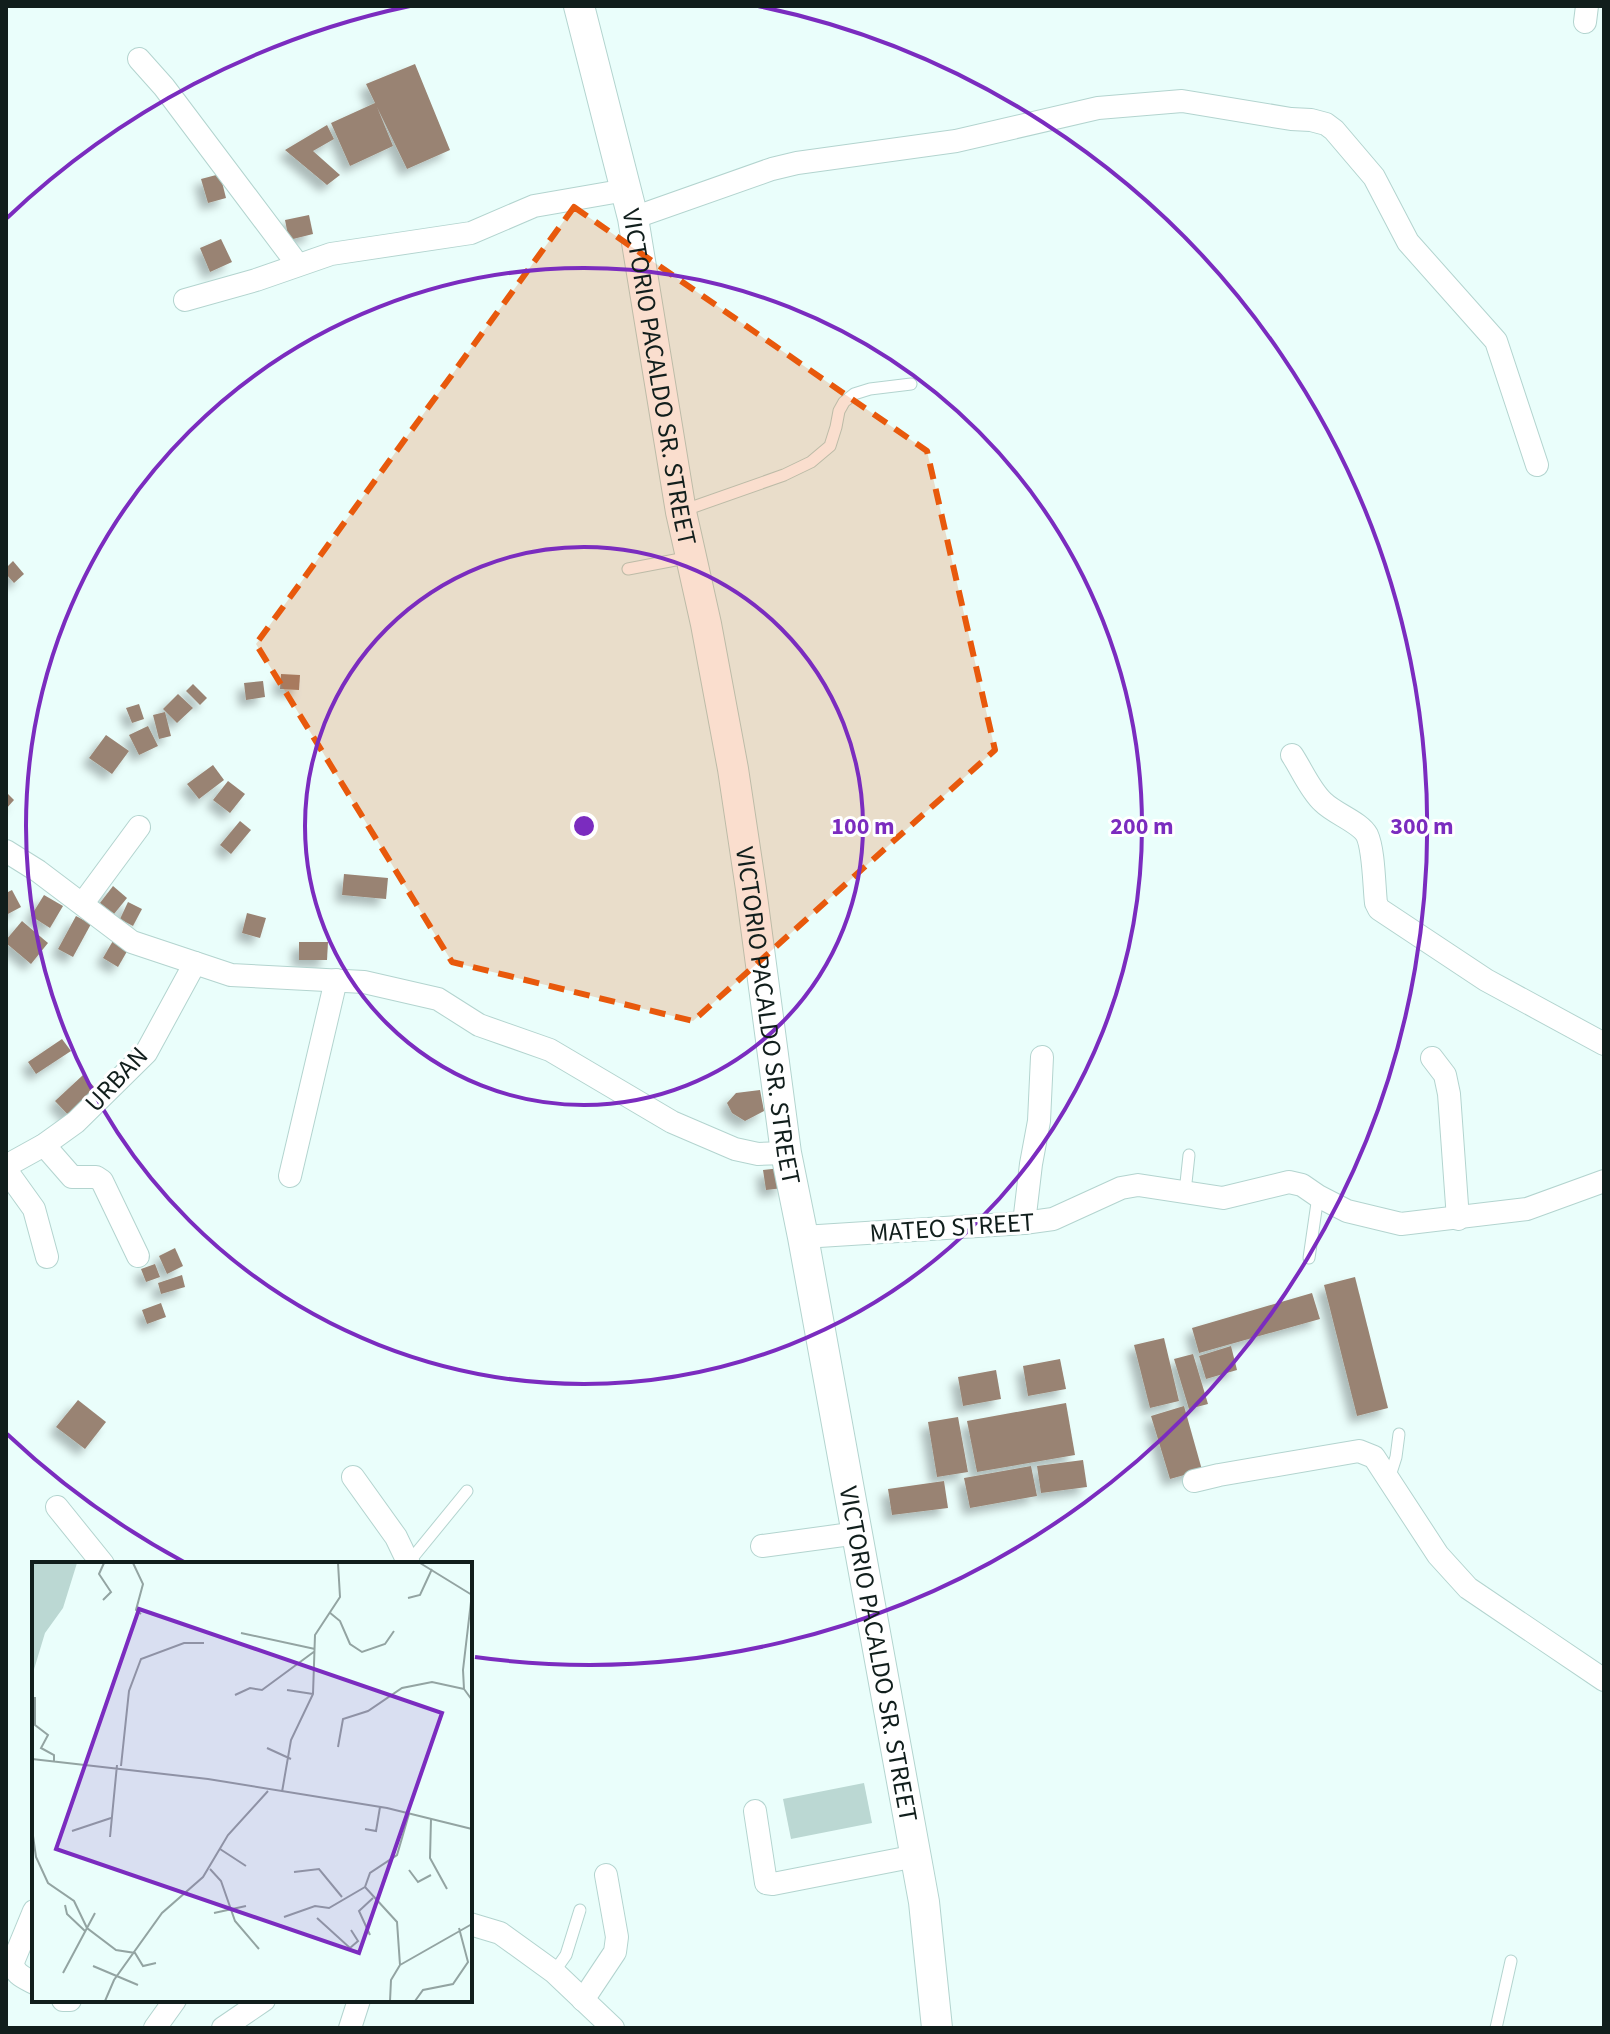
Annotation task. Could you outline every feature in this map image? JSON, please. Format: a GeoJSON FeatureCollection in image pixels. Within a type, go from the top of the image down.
{"type":"FeatureCollection","features":[{"type":"Feature","properties":{"kind":"street","name":"VICTORIO PACALDO SR. STREET"},"geometry":{"type":"LineString","coordinates":[[579,6],[629,204],[681,512],[706,624],[735,784],[786,1153],[924,1902],[937,2028]]}},
{"type":"Feature","properties":{"kind":"street"},"geometry":{"type":"LineString","coordinates":[[139,59],[164,87],[298,265]]}},
{"type":"Feature","properties":{"kind":"street"},"geometry":{"type":"LineString","coordinates":[[185,300],[331,254],[471,233],[534,206],[629,204],[797,163],[956,141],[1098,108],[1182,101],[1311,120],[1334,130],[1374,177],[1408,242],[1496,341],[1537,465]]}},
{"type":"Feature","properties":{"kind":"street"},"geometry":{"type":"LineString","coordinates":[[1292,755],[1319,799],[1365,831],[1379,909],[1486,980],[1604,1044]]}},
{"type":"Feature","properties":{"kind":"street"},"geometry":{"type":"LineString","coordinates":[[83,903],[139,827]]}},
{"type":"Feature","properties":{"kind":"street"},"geometry":{"type":"LineString","coordinates":[[6,851],[83,903],[132,942],[231,975],[364,982],[438,999],[479,1025],[550,1050],[685,1127],[735,1149],[758,1154],[786,1153]]}},
{"type":"Feature","properties":{"kind":"street","name":"URBAN"},"geometry":{"type":"LineString","coordinates":[[6,1168],[76,1122],[146,1053],[195,963]]}},
{"type":"Feature","properties":{"kind":"street"},"geometry":{"type":"LineString","coordinates":[[290,1176],[336,980]]}},
{"type":"Feature","properties":{"kind":"street"},"geometry":{"type":"LineString","coordinates":[[1024,1223],[1039,1121],[1042,1057]]}},
{"type":"Feature","properties":{"kind":"street"},"geometry":{"type":"LineString","coordinates":[[1432,1058],[1445,1075],[1449,1094],[1458,1219]]}},
{"type":"Feature","properties":{"kind":"street"},"geometry":{"type":"LineString","coordinates":[[44,1145],[72,1177],[100,1178],[138,1256]]}},
{"type":"Feature","properties":{"kind":"street"},"geometry":{"type":"LineString","coordinates":[[6,1168],[34,1209],[47,1257]]}},
{"type":"Feature","properties":{"kind":"street","name":"MATEO STREET"},"geometry":{"type":"LineString","coordinates":[[803,1237],[1053,1219],[1121,1188],[1138,1185],[1223,1198],[1289,1182],[1302,1185],[1347,1211],[1401,1224],[1527,1209],[1604,1181]]}},
{"type":"Feature","properties":{"kind":"street"},"geometry":{"type":"LineString","coordinates":[[1194,1481],[1359,1451],[1374,1457],[1438,1555],[1468,1588],[1604,1680]]}},
{"type":"Feature","properties":{"kind":"street"},"geometry":{"type":"LineString","coordinates":[[353,1477],[396,1537],[408,1562]]}},
{"type":"Feature","properties":{"kind":"street"},"geometry":{"type":"LineString","coordinates":[[57,1507],[101,1562]]}},
{"type":"Feature","properties":{"kind":"street"},"geometry":{"type":"LineString","coordinates":[[762,1546],[858,1533]]}},
{"type":"Feature","properties":{"kind":"street"},"geometry":{"type":"LineString","coordinates":[[755,1811],[766,1883],[916,1856]]}},
{"type":"Feature","properties":{"kind":"street"},"geometry":{"type":"LineString","coordinates":[[583,2000],[615,1952],[617,1937],[606,1875]]}},
{"type":"Feature","properties":{"kind":"street"},"geometry":{"type":"LineString","coordinates":[[32,1916],[13,1968],[32,1982]]}},
{"type":"Feature","properties":{"kind":"street"},"geometry":{"type":"LineString","coordinates":[[472,1925],[500,1933],[554,1972],[613,2028]]}},
{"type":"Feature","properties":{"kind":"street"},"geometry":{"type":"LineString","coordinates":[[155,2028],[174,2002]]}},
{"type":"Feature","properties":{"kind":"street"},"geometry":{"type":"LineString","coordinates":[[223,2028],[261,2002]]}},
{"type":"Feature","properties":{"kind":"street"},"geometry":{"type":"LineString","coordinates":[[350,2028],[355,2002]]}},
{"type":"Feature","properties":{"kind":"lane"},"geometry":{"type":"LineString","coordinates":[[681,512],[784,475],[811,462],[830,446],[839,411],[854,394],[911,384]]}},
{"type":"Feature","properties":{"kind":"lane"},"geometry":{"type":"LineString","coordinates":[[628,569],[691,557]]}},
{"type":"Feature","properties":{"kind":"lane"},"geometry":{"type":"LineString","coordinates":[[1185,1192],[1189,1155]]}},
{"type":"Feature","properties":{"kind":"lane"},"geometry":{"type":"LineString","coordinates":[[1309,1258],[1318,1196]]}},
{"type":"Feature","properties":{"kind":"lane"},"geometry":{"type":"LineString","coordinates":[[1389,1479],[1399,1434]]}},
{"type":"Feature","properties":{"kind":"lane"},"geometry":{"type":"LineString","coordinates":[[410,1562],[467,1491]]}},
{"type":"Feature","properties":{"kind":"lane"},"geometry":{"type":"LineString","coordinates":[[554,1972],[566,1955],[580,1910]]}},
{"type":"Feature","properties":{"kind":"lane"},"geometry":{"type":"LineString","coordinates":[[1496,2028],[1511,1961]]}},
{"type":"Feature","properties":{"kind":"highlighted area"},"geometry":{"type":"Polygon","coordinates":[[[574,207],[927,451],[995,750],[693,1021],[452,962],[256,644],[574,207]]]}},
{"type":"Feature","properties":{"kind":"green space"},"geometry":{"type":"Polygon","coordinates":[[[864,1783],[872,1823],[791,1839],[783,1799],[864,1783]]]}},
{"type":"Feature","properties":{"kind":"building"},"geometry":{"type":"Polygon","coordinates":[[[415,64],[450,150],[407,169],[377,107],[393,146],[350,166],[331,123],[375,103],[366,84],[415,64]]]}},
{"type":"Feature","properties":{"kind":"building"},"geometry":{"type":"Polygon","coordinates":[[[327,125],[334,139],[313,151],[340,175],[327,185],[285,150],[327,125]]]}},
{"type":"Feature","properties":{"kind":"building"},"geometry":{"type":"Polygon","coordinates":[[[220,174],[226,198],[208,203],[201,179],[220,174]]]}},
{"type":"Feature","properties":{"kind":"building"},"geometry":{"type":"Polygon","coordinates":[[[309,215],[313,234],[289,240],[285,220],[309,215]]]}},
{"type":"Feature","properties":{"kind":"building"},"geometry":{"type":"Polygon","coordinates":[[[221,239],[232,262],[210,272],[200,248],[221,239]]]}},
{"type":"Feature","properties":{"kind":"building"},"geometry":{"type":"Polygon","coordinates":[[[13,561],[24,574],[14,583],[6,574],[6,568],[13,561]]]}},
{"type":"Feature","properties":{"kind":"building"},"geometry":{"type":"Polygon","coordinates":[[[281,674],[300,675],[299,690],[280,689],[281,674]]]}},
{"type":"Feature","properties":{"kind":"building"},"geometry":{"type":"Polygon","coordinates":[[[263,681],[265,697],[246,700],[244,683],[263,681]]]}},
{"type":"Feature","properties":{"kind":"building"},"geometry":{"type":"Polygon","coordinates":[[[193,684],[207,698],[200,705],[186,691],[193,684]]]}},
{"type":"Feature","properties":{"kind":"building"},"geometry":{"type":"Polygon","coordinates":[[[178,694],[193,708],[177,723],[163,709],[178,694]]]}},
{"type":"Feature","properties":{"kind":"building"},"geometry":{"type":"Polygon","coordinates":[[[139,704],[144,719],[132,723],[126,708],[139,704]]]}},
{"type":"Feature","properties":{"kind":"building"},"geometry":{"type":"Polygon","coordinates":[[[165,712],[171,736],[159,739],[153,715],[165,712]]]}},
{"type":"Feature","properties":{"kind":"building"},"geometry":{"type":"Polygon","coordinates":[[[148,726],[158,746],[139,755],[129,735],[148,726]]]}},
{"type":"Feature","properties":{"kind":"building"},"geometry":{"type":"Polygon","coordinates":[[[106,735],[129,751],[112,774],[89,758],[106,735]]]}},
{"type":"Feature","properties":{"kind":"building"},"geometry":{"type":"Polygon","coordinates":[[[213,765],[224,780],[199,799],[187,784],[213,765]]]}},
{"type":"Feature","properties":{"kind":"building"},"geometry":{"type":"Polygon","coordinates":[[[228,781],[245,794],[230,813],[213,800],[228,781]]]}},
{"type":"Feature","properties":{"kind":"building"},"geometry":{"type":"Polygon","coordinates":[[[6,792],[14,800],[6,809],[6,792]]]}},
{"type":"Feature","properties":{"kind":"building"},"geometry":{"type":"Polygon","coordinates":[[[240,821],[251,830],[231,854],[220,845],[240,821]]]}},
{"type":"Feature","properties":{"kind":"building"},"geometry":{"type":"Polygon","coordinates":[[[344,874],[388,878],[386,899],[342,895],[344,874]]]}},
{"type":"Feature","properties":{"kind":"building"},"geometry":{"type":"Polygon","coordinates":[[[113,886],[127,898],[114,914],[100,903],[113,886]]]}},
{"type":"Feature","properties":{"kind":"building"},"geometry":{"type":"Polygon","coordinates":[[[12,890],[21,907],[6,915],[6,893],[12,890]]]}},
{"type":"Feature","properties":{"kind":"building"},"geometry":{"type":"Polygon","coordinates":[[[44,895],[63,906],[50,928],[31,916],[44,895]]]}},
{"type":"Feature","properties":{"kind":"building"},"geometry":{"type":"Polygon","coordinates":[[[128,902],[142,909],[133,926],[120,919],[128,902]]]}},
{"type":"Feature","properties":{"kind":"building"},"geometry":{"type":"Polygon","coordinates":[[[247,913],[266,918],[260,938],[242,933],[247,913]]]}},
{"type":"Feature","properties":{"kind":"building"},"geometry":{"type":"Polygon","coordinates":[[[76,916],[91,924],[73,957],[58,949],[76,916]]]}},
{"type":"Feature","properties":{"kind":"building"},"geometry":{"type":"Polygon","coordinates":[[[22,921],[48,943],[31,964],[6,943],[22,921]]]}},
{"type":"Feature","properties":{"kind":"building"},"geometry":{"type":"Polygon","coordinates":[[[114,939],[129,948],[118,967],[103,958],[114,939]]]}},
{"type":"Feature","properties":{"kind":"building"},"geometry":{"type":"Polygon","coordinates":[[[299,942],[328,942],[327,960],[299,960],[299,942]]]}},
{"type":"Feature","properties":{"kind":"building"},"geometry":{"type":"Polygon","coordinates":[[[62,1039],[71,1051],[36,1074],[28,1062],[62,1039]]]}},
{"type":"Feature","properties":{"kind":"building"},"geometry":{"type":"Polygon","coordinates":[[[83,1075],[99,1092],[71,1118],[55,1101],[83,1075]]]}},
{"type":"Feature","properties":{"kind":"building"},"geometry":{"type":"Polygon","coordinates":[[[760,1090],[764,1111],[745,1121],[732,1113],[727,1103],[736,1093],[760,1090]]]}},
{"type":"Feature","properties":{"kind":"building"},"geometry":{"type":"Polygon","coordinates":[[[781,1168],[783,1188],[766,1190],[763,1170],[781,1168]]]}},
{"type":"Feature","properties":{"kind":"building"},"geometry":{"type":"Polygon","coordinates":[[[175,1248],[183,1266],[167,1274],[159,1256],[175,1248]]]}},
{"type":"Feature","properties":{"kind":"building"},"geometry":{"type":"Polygon","coordinates":[[[155,1264],[160,1277],[146,1282],[141,1269],[155,1264]]]}},
{"type":"Feature","properties":{"kind":"building"},"geometry":{"type":"Polygon","coordinates":[[[182,1275],[185,1287],[161,1294],[158,1283],[182,1275]]]}},
{"type":"Feature","properties":{"kind":"building"},"geometry":{"type":"Polygon","coordinates":[[[1355,1277],[1388,1408],[1357,1416],[1324,1285],[1355,1277]]]}},
{"type":"Feature","properties":{"kind":"building"},"geometry":{"type":"Polygon","coordinates":[[[1312,1293],[1320,1319],[1199,1353],[1192,1328],[1312,1293]]]}},
{"type":"Feature","properties":{"kind":"building"},"geometry":{"type":"Polygon","coordinates":[[[161,1303],[166,1317],[147,1324],[142,1310],[161,1303]]]}},
{"type":"Feature","properties":{"kind":"building"},"geometry":{"type":"Polygon","coordinates":[[[1164,1338],[1179,1401],[1150,1408],[1134,1345],[1164,1338]]]}},
{"type":"Feature","properties":{"kind":"building"},"geometry":{"type":"Polygon","coordinates":[[[1231,1346],[1237,1370],[1206,1379],[1199,1356],[1231,1346]]]}},
{"type":"Feature","properties":{"kind":"building"},"geometry":{"type":"Polygon","coordinates":[[[1193,1354],[1208,1404],[1189,1409],[1174,1359],[1193,1354]]]}},
{"type":"Feature","properties":{"kind":"building"},"geometry":{"type":"Polygon","coordinates":[[[1060,1359],[1066,1389],[1028,1396],[1023,1366],[1060,1359]]]}},
{"type":"Feature","properties":{"kind":"building"},"geometry":{"type":"Polygon","coordinates":[[[996,1370],[1001,1399],[963,1406],[958,1377],[996,1370]]]}},
{"type":"Feature","properties":{"kind":"building"},"geometry":{"type":"Polygon","coordinates":[[[78,1400],[106,1422],[85,1449],[56,1427],[78,1400]]]}},
{"type":"Feature","properties":{"kind":"building"},"geometry":{"type":"Polygon","coordinates":[[[1066,1403],[1075,1455],[977,1472],[967,1421],[1066,1403]]]}},
{"type":"Feature","properties":{"kind":"building"},"geometry":{"type":"Polygon","coordinates":[[[1184,1406],[1202,1470],[1170,1479],[1151,1416],[1184,1406]]]}},
{"type":"Feature","properties":{"kind":"building"},"geometry":{"type":"Polygon","coordinates":[[[958,1417],[968,1472],[937,1477],[928,1422],[958,1417]]]}},
{"type":"Feature","properties":{"kind":"building"},"geometry":{"type":"Polygon","coordinates":[[[1083,1460],[1087,1487],[1041,1493],[1037,1466],[1083,1460]]]}},
{"type":"Feature","properties":{"kind":"building"},"geometry":{"type":"Polygon","coordinates":[[[1031,1466],[1037,1496],[970,1508],[964,1478],[1031,1466]]]}},
{"type":"Feature","properties":{"kind":"building"},"geometry":{"type":"Polygon","coordinates":[[[944,1481],[948,1508],[892,1515],[888,1489],[944,1481]]]}}]}
